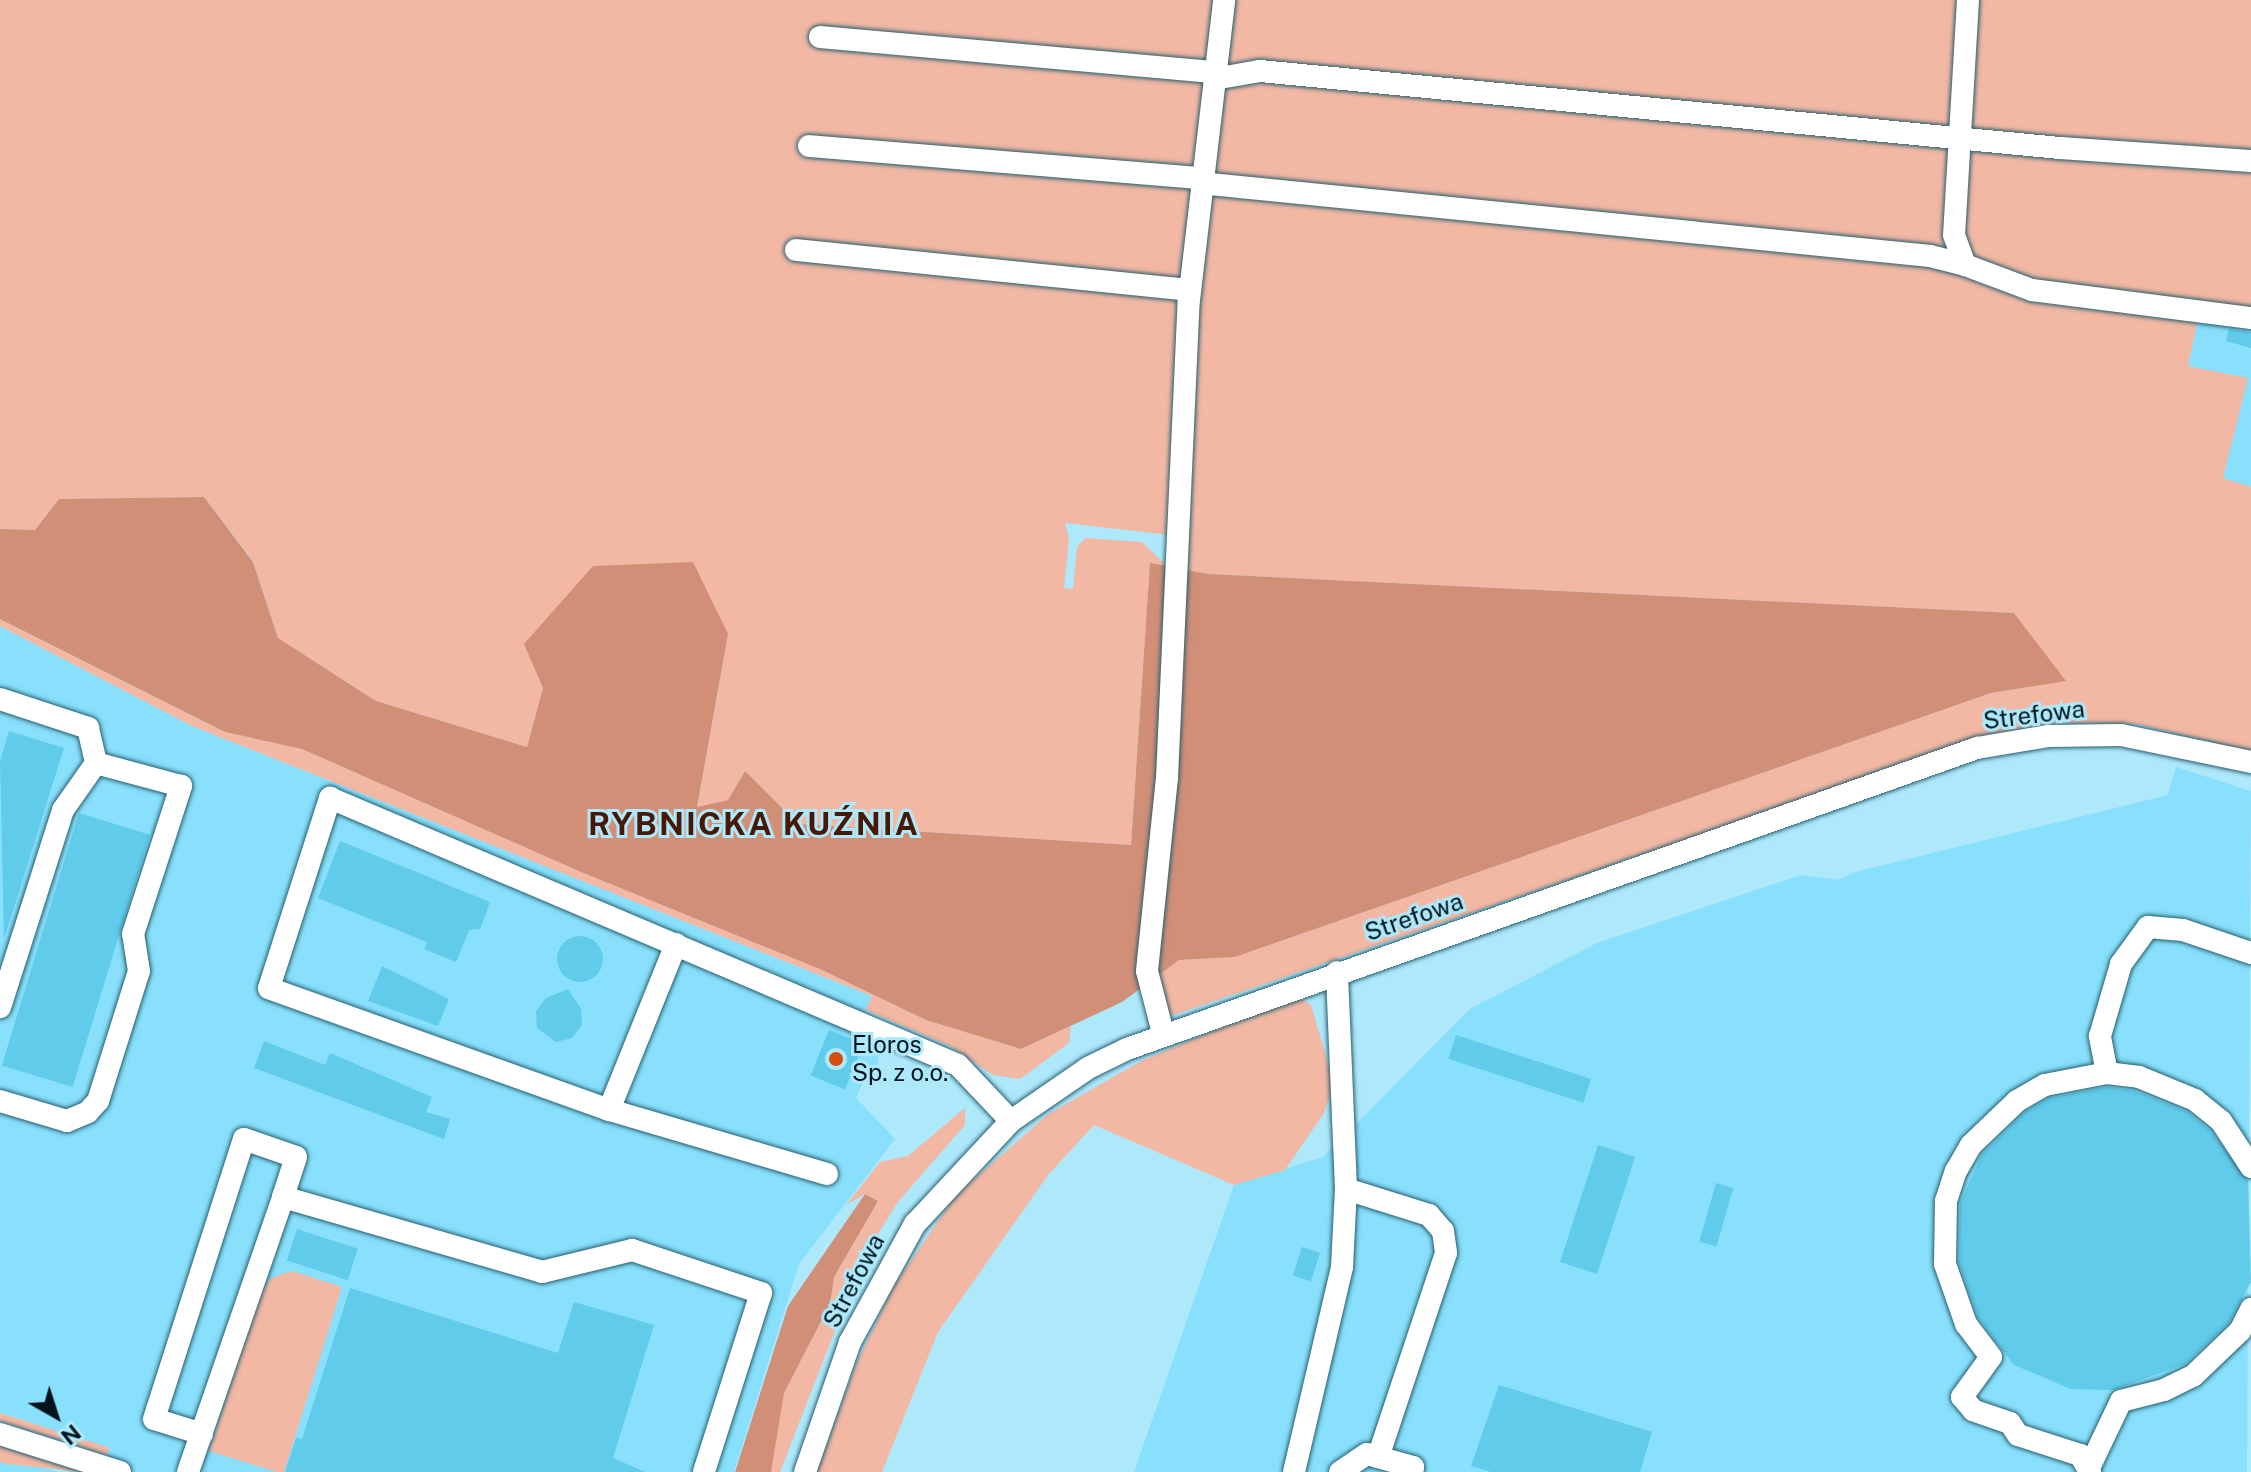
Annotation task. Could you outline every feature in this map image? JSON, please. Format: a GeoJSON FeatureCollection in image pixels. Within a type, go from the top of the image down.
{"type":"FeatureCollection","features":[{"type":"Feature","properties":{"kind":"street"},"geometry":{"type":"LineString","coordinates":[[1163,1033],[1147,971],[1167,778],[1190,290],[1200,181],[1224,0]]}},
{"type":"Feature","properties":{"kind":"street"},"geometry":{"type":"LineString","coordinates":[[1965,265],[1954,235],[1957,137],[1967,0]]}},
{"type":"Feature","properties":{"kind":"street"},"geometry":{"type":"LineString","coordinates":[[820,37],[1214,76],[1273,72],[1957,137],[2251,161]]}},
{"type":"Feature","properties":{"kind":"street"},"geometry":{"type":"LineString","coordinates":[[809,146],[1200,181],[1930,256],[1965,265],[2032,290],[2251,318]]}},
{"type":"Feature","properties":{"kind":"street"},"geometry":{"type":"LineString","coordinates":[[796,250],[1190,290]]}},
{"type":"Feature","properties":{"kind":"street"},"geometry":{"type":"LineString","coordinates":[[0,699],[88,728],[96,763],[63,810],[0,1007]]}},
{"type":"Feature","properties":{"kind":"street","name":"Strefowa"},"geometry":{"type":"LineString","coordinates":[[805,1472],[850,1342],[895,1255],[940,1192],[1011,1121],[1088,1068],[1163,1033],[1977,748],[2049,736],[2121,735],[2251,762]]}},
{"type":"Feature","properties":{"kind":"street"},"geometry":{"type":"LineString","coordinates":[[0,1101],[67,1121],[88,1112],[98,1101],[139,971],[133,934],[181,786],[96,763]]}},
{"type":"Feature","properties":{"kind":"street"},"geometry":{"type":"LineString","coordinates":[[827,1174],[609,1110],[269,988],[330,798],[958,1065],[1011,1121]]}},
{"type":"Feature","properties":{"kind":"street"},"geometry":{"type":"LineString","coordinates":[[2107,1073],[2100,1036],[2121,964],[2148,927],[2183,930],[2251,953]]}},
{"type":"Feature","properties":{"kind":"street"},"geometry":{"type":"LineString","coordinates":[[609,1110],[676,944]]}},
{"type":"Feature","properties":{"kind":"street"},"geometry":{"type":"LineString","coordinates":[[1299,1471],[1342,1267],[1346,1189],[1337,972]]}},
{"type":"Feature","properties":{"kind":"street"},"geometry":{"type":"LineString","coordinates":[[2090,1470],[2080,1455],[2018,1435],[2010,1423],[1973,1410],[1962,1397],[1991,1357],[1953,1297],[1942,1232],[1956,1171],[1992,1120],[2045,1085],[2107,1073],[2139,1077],[2195,1100],[2221,1121],[2251,1167]]}},
{"type":"Feature","properties":{"kind":"street"},"geometry":{"type":"LineString","coordinates":[[188,1472],[202,1434],[296,1157],[244,1139],[154,1419],[202,1434]]}},
{"type":"Feature","properties":{"kind":"street"},"geometry":{"type":"LineString","coordinates":[[1346,1189],[1429,1215],[1443,1231],[1446,1253],[1378,1457]]}},
{"type":"Feature","properties":{"kind":"street"},"geometry":{"type":"LineString","coordinates":[[283,1197],[542,1272],[632,1250],[761,1293],[704,1472]]}},
{"type":"Feature","properties":{"kind":"street"},"geometry":{"type":"LineString","coordinates":[[2090,1470],[2121,1401],[2164,1390],[2193,1376],[2240,1331],[2251,1309]]}},
{"type":"Feature","properties":{"kind":"street"},"geometry":{"type":"LineString","coordinates":[[0,1434],[120,1472]]}},
{"type":"Feature","properties":{"kind":"street"},"geometry":{"type":"LineString","coordinates":[[1340,1472],[1367,1454],[1413,1467],[1412,1472]]}},
{"type":"Feature","properties":{"kind":"shaded area"},"geometry":{"type":"Polygon","coordinates":[[[0,0],[2251,0],[2251,322],[2198,319],[2188,366],[2248,378],[2223,478],[2251,487],[2251,752],[2136,724],[2054,723],[1992,734],[1168,1017],[1157,976],[1179,960],[1235,957],[1991,693],[2065,681],[2014,613],[1208,574],[1178,569],[1193,409],[1172,407],[1176,416],[1170,535],[1065,523],[1069,539],[1064,588],[1073,589],[1077,547],[1085,538],[1142,542],[1168,567],[1150,564],[1131,845],[798,824],[745,771],[728,800],[697,807],[728,634],[525,644],[543,688],[527,747],[376,701],[278,638],[253,561],[204,497],[59,499],[35,530],[0,529],[0,0]]]}},
{"type":"Feature","properties":{"kind":"shaded area"},"geometry":{"type":"Polygon","coordinates":[[[2198,319],[2251,322],[2251,487],[2223,479],[2188,367],[2198,319]]]}},
{"type":"Feature","properties":{"kind":"shaded area"},"geometry":{"type":"Polygon","coordinates":[[[204,497],[253,562],[278,638],[376,701],[527,747],[543,688],[524,644],[593,566],[693,562],[728,634],[697,807],[728,800],[745,771],[798,824],[1131,845],[1150,563],[1208,574],[2014,613],[2066,681],[1991,693],[1235,957],[1179,960],[1122,1002],[1021,1049],[926,1020],[822,970],[581,872],[302,749],[225,732],[0,619],[0,529],[35,530],[59,499],[204,497]]]}},
{"type":"Feature","properties":{"kind":"shaded area"},"geometry":{"type":"Polygon","coordinates":[[[0,619],[225,732],[302,749],[581,872],[822,970],[926,1020],[1021,1049],[1071,1026],[1069,1043],[1020,1079],[993,1075],[950,1046],[866,1010],[872,996],[192,726],[0,626],[0,619]]]}},
{"type":"Feature","properties":{"kind":"shaded area"},"geometry":{"type":"Polygon","coordinates":[[[0,626],[192,726],[872,996],[855,1034],[879,1054],[877,1066],[865,1077],[856,1098],[895,1139],[799,1264],[734,1472],[102,1472],[109,1448],[0,1413],[0,626]]]}},
{"type":"Feature","properties":{"kind":"shaded area"},"geometry":{"type":"Polygon","coordinates":[[[2176,767],[2251,791],[2247,1472],[1134,1472],[1234,1185],[1323,1157],[1470,1009],[1597,943],[1801,875],[1839,880],[1855,872],[2168,795],[2176,767]]]}},
{"type":"Feature","properties":{"kind":"shaded area"},"geometry":{"type":"Polygon","coordinates":[[[1297,996],[1311,1005],[1334,1083],[1324,1113],[1285,1170],[1234,1185],[1094,1125],[1048,1175],[938,1332],[882,1472],[817,1472],[856,1364],[895,1284],[956,1195],[1047,1115],[1141,1061],[1297,996]]]}},
{"type":"Feature","properties":{"kind":"shaded area"},"geometry":{"type":"Polygon","coordinates":[[[965,1108],[965,1125],[898,1202],[864,1256],[780,1472],[771,1472],[772,1442],[784,1393],[830,1304],[834,1277],[878,1201],[865,1194],[846,1205],[880,1162],[908,1156],[965,1108]]]}},
{"type":"Feature","properties":{"kind":"shaded area"},"geometry":{"type":"Polygon","coordinates":[[[865,1194],[878,1201],[834,1277],[830,1304],[784,1393],[771,1472],[735,1472],[788,1306],[865,1194]]]}},
{"type":"Feature","properties":{"kind":"shaded area"},"geometry":{"type":"Polygon","coordinates":[[[292,1271],[342,1287],[284,1472],[277,1472],[209,1451],[260,1293],[271,1278],[292,1271]]]}},
{"type":"Feature","properties":{"kind":"shaded area"},"geometry":{"type":"Polygon","coordinates":[[[0,1413],[110,1448],[107,1455],[0,1421],[0,1413]]]}},
{"type":"Feature","properties":{"kind":"shaded area"},"geometry":{"type":"Polygon","coordinates":[[[0,1446],[83,1472],[0,1462],[0,1446]]]}},
{"type":"Feature","properties":{"kind":"shaded area"},"geometry":{"type":"Polygon","coordinates":[[[0,1454],[58,1472],[0,1472],[0,1454]]]}},
{"type":"Feature","properties":{"kind":"building"},"geometry":{"type":"Polygon","coordinates":[[[2229,329],[2251,332],[2251,348],[2226,341],[2229,329]]]}},
{"type":"Feature","properties":{"kind":"building"},"geometry":{"type":"Polygon","coordinates":[[[9,731],[64,748],[4,939],[0,761],[9,731]]]}},
{"type":"Feature","properties":{"kind":"building"},"geometry":{"type":"Polygon","coordinates":[[[79,813],[150,835],[73,1087],[2,1065],[79,813]]]}},
{"type":"Feature","properties":{"kind":"building"},"geometry":{"type":"Polygon","coordinates":[[[340,841],[490,902],[480,929],[469,930],[456,962],[424,949],[427,942],[318,898],[340,841]]]}},
{"type":"Feature","properties":{"kind":"building"},"geometry":{"type":"Polygon","coordinates":[[[580,936],[597,942],[603,959],[597,976],[580,982],[563,976],[557,959],[563,942],[580,936]]]}},
{"type":"Feature","properties":{"kind":"building"},"geometry":{"type":"Polygon","coordinates":[[[382,966],[449,999],[438,1026],[368,1001],[382,966]]]}},
{"type":"Feature","properties":{"kind":"building"},"geometry":{"type":"Polygon","coordinates":[[[568,989],[581,1009],[582,1025],[572,1038],[556,1042],[537,1028],[536,1011],[546,998],[568,989]]]}},
{"type":"Feature","properties":{"kind":"building","name":"Eloros Sp. z o.o."},"geometry":{"type":"Polygon","coordinates":[[[829,1030],[863,1044],[845,1089],[811,1075],[829,1030]]]}},
{"type":"Feature","properties":{"kind":"building"},"geometry":{"type":"Polygon","coordinates":[[[1456,1035],[1591,1079],[1583,1103],[1448,1059],[1456,1035]]]}},
{"type":"Feature","properties":{"kind":"building"},"geometry":{"type":"Polygon","coordinates":[[[264,1041],[325,1065],[330,1053],[432,1097],[426,1112],[450,1119],[444,1139],[254,1068],[264,1041]]]}},
{"type":"Feature","properties":{"kind":"building"},"geometry":{"type":"Polygon","coordinates":[[[2107,1087],[2135,1091],[2188,1112],[2210,1130],[2248,1180],[2251,1282],[2229,1323],[2185,1364],[2113,1390],[2071,1389],[2014,1365],[1978,1317],[1959,1262],[1960,1203],[1982,1154],[2025,1112],[2050,1098],[2107,1087]]]}},
{"type":"Feature","properties":{"kind":"building"},"geometry":{"type":"Polygon","coordinates":[[[1598,1145],[1635,1157],[1597,1274],[1560,1262],[1598,1145]]]}},
{"type":"Feature","properties":{"kind":"building"},"geometry":{"type":"Polygon","coordinates":[[[1716,1183],[1733,1188],[1716,1247],[1699,1242],[1716,1183]]]}},
{"type":"Feature","properties":{"kind":"building"},"geometry":{"type":"Polygon","coordinates":[[[297,1229],[358,1249],[348,1280],[287,1260],[297,1229]]]}},
{"type":"Feature","properties":{"kind":"building"},"geometry":{"type":"Polygon","coordinates":[[[1302,1247],[1320,1253],[1311,1281],[1293,1276],[1302,1247]]]}},
{"type":"Feature","properties":{"kind":"building"},"geometry":{"type":"Polygon","coordinates":[[[350,1288],[558,1353],[574,1302],[654,1325],[613,1458],[645,1472],[285,1472],[296,1438],[302,1439],[350,1288]]]}},
{"type":"Feature","properties":{"kind":"building"},"geometry":{"type":"Polygon","coordinates":[[[1499,1385],[1652,1432],[1640,1472],[1491,1472],[1471,1466],[1499,1385]]]}},
{"type":"Feature","properties":{"kind":"place","name":"Eloros Sp. z o.o."},"geometry":{"type":"Point","coordinates":[836,1059]}},
{"type":"Feature","properties":{"kind":"district","name":"RYBNICKA KUŹNIA"},"geometry":{"type":"Point","coordinates":[754,824]}}]}
